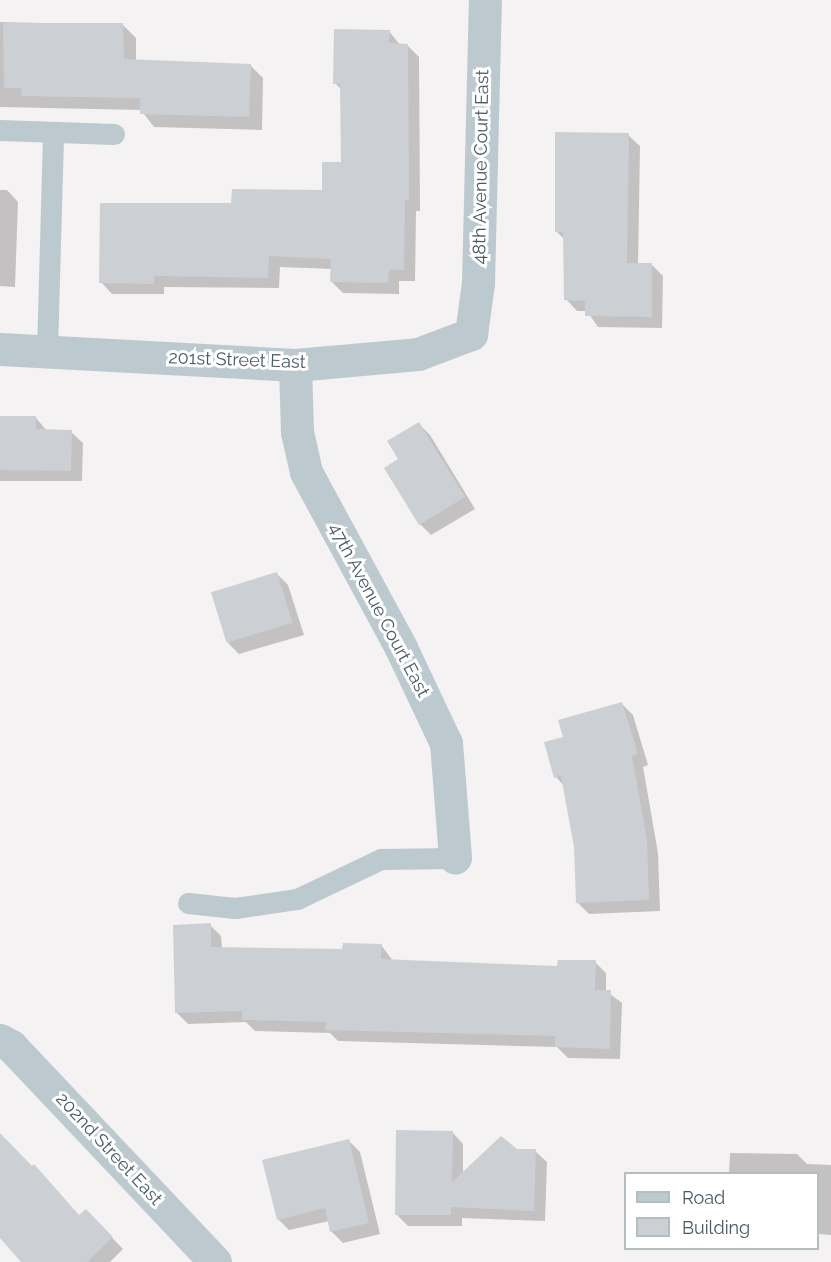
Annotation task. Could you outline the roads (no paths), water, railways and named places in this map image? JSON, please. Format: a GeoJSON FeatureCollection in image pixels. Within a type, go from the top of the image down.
{"type":"FeatureCollection","features":[{"type":"Feature","properties":{"kind":"street","name":"48th Avenue Court East"},"geometry":{"type":"LineString","coordinates":[[471,334],[478,283],[484,0]]}},
{"type":"Feature","properties":{"kind":"street","name":"201st Street East"},"geometry":{"type":"LineString","coordinates":[[0,349],[295,365],[418,354],[471,334]]}},
{"type":"Feature","properties":{"kind":"street","name":"47th Avenue Court East"},"geometry":{"type":"LineString","coordinates":[[295,365],[297,432],[306,472],[401,648],[446,743],[456,858]]}},
{"type":"Feature","properties":{"kind":"street","name":"202nd Street East"},"geometry":{"type":"LineString","coordinates":[[0,1040],[11,1046],[215,1262]]}},
{"type":"Feature","properties":{"kind":"lane"},"geometry":{"type":"LineString","coordinates":[[0,130],[114,134]]}},
{"type":"Feature","properties":{"kind":"lane"},"geometry":{"type":"LineString","coordinates":[[47,351],[53,132]]}},
{"type":"Feature","properties":{"kind":"lane"},"geometry":{"type":"LineString","coordinates":[[188,903],[235,908],[297,899],[381,859],[456,858]]}}]}
